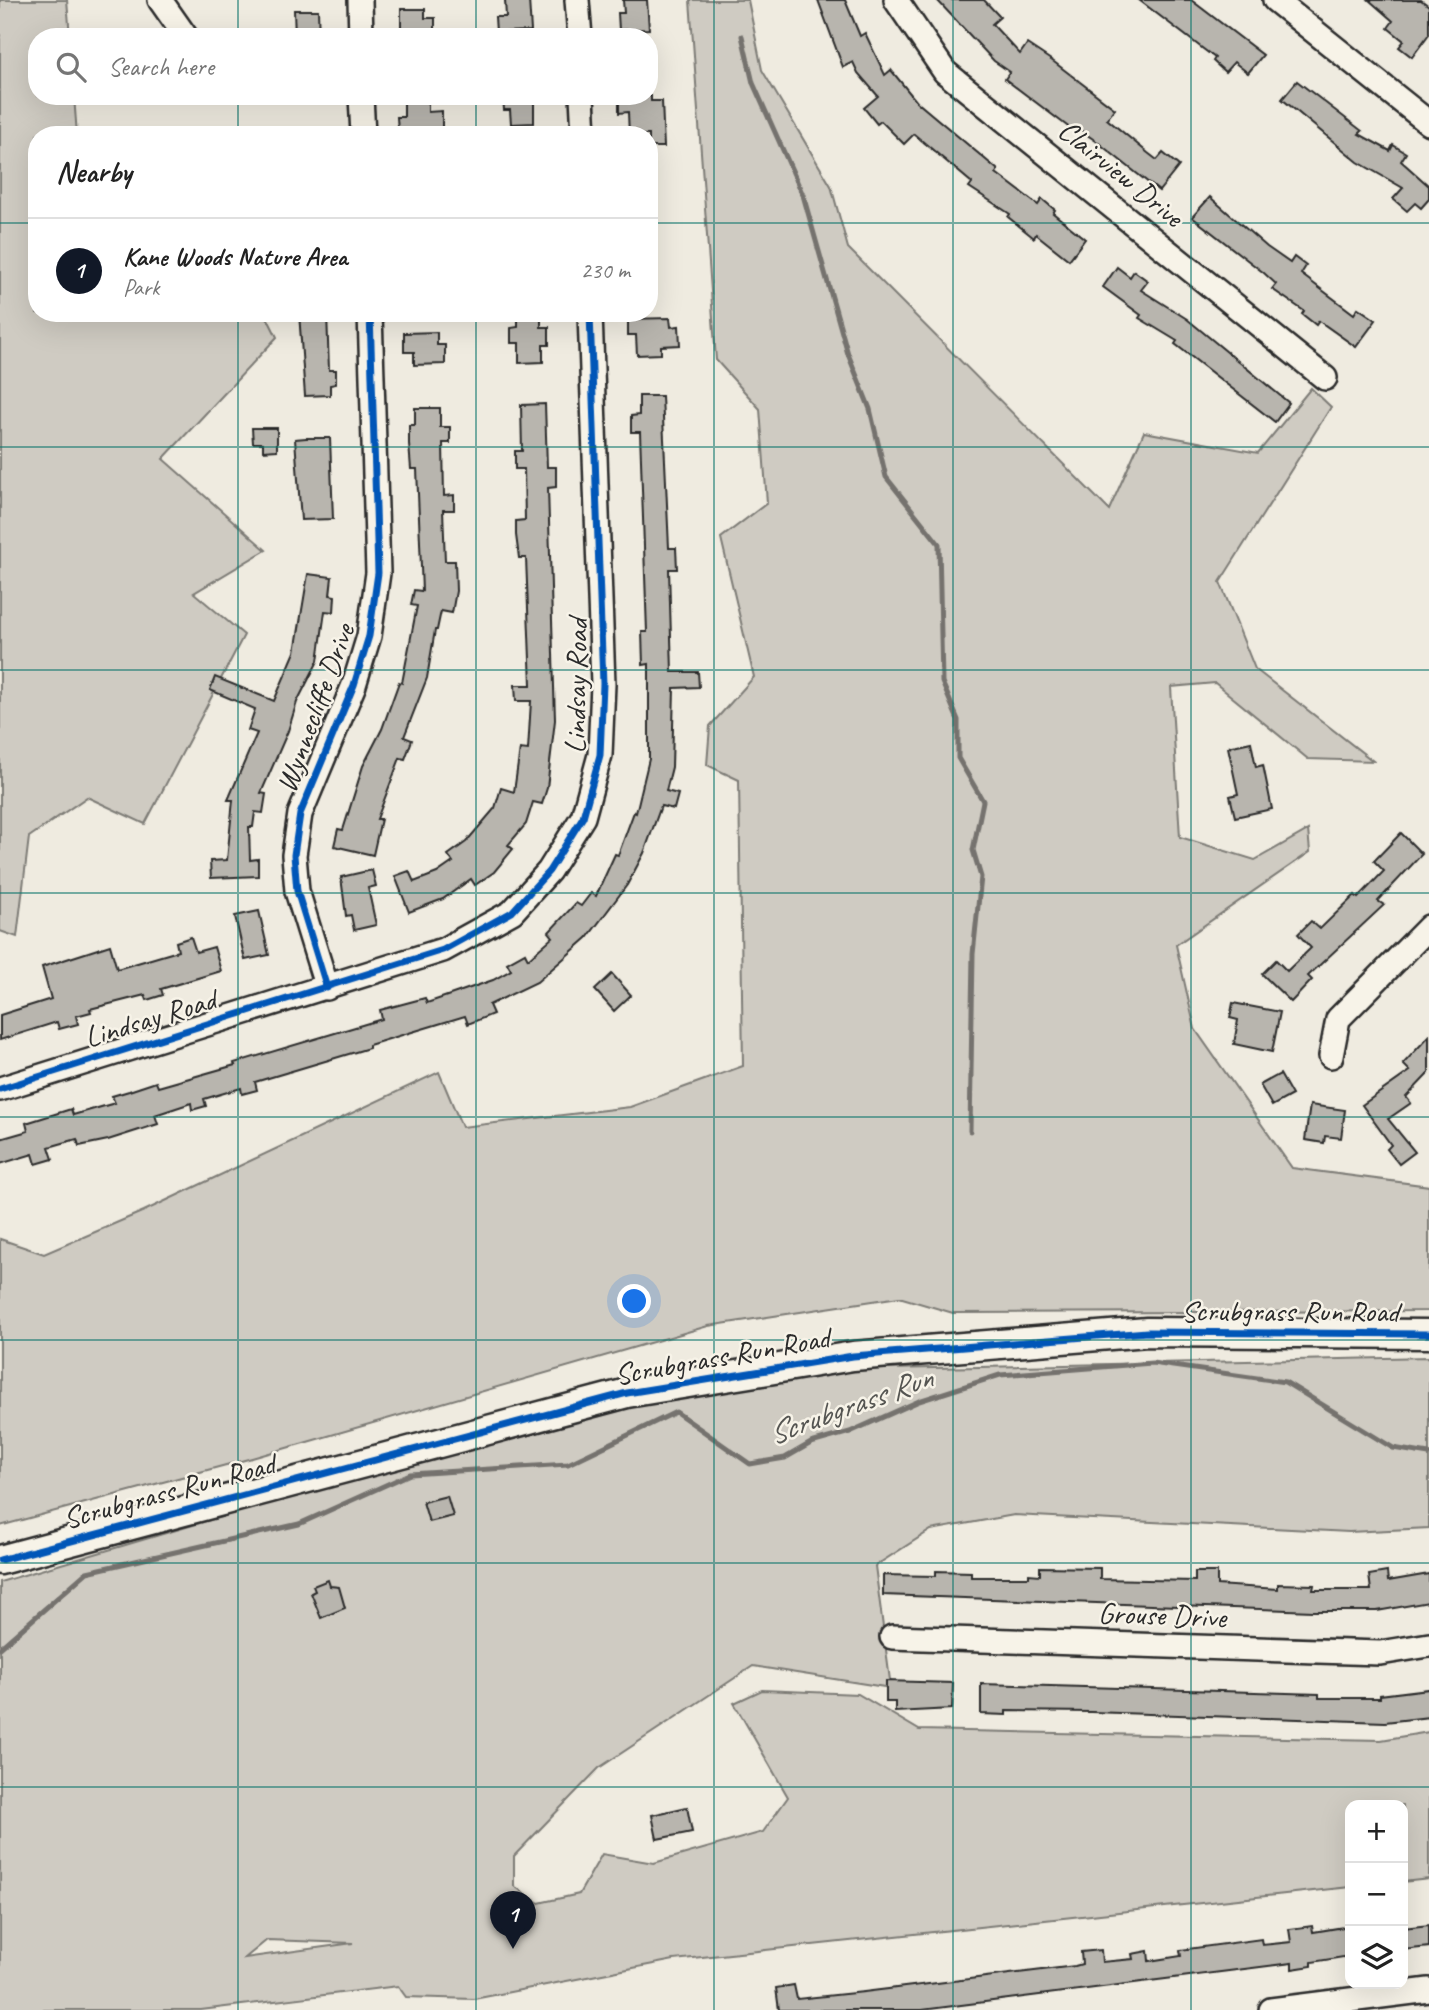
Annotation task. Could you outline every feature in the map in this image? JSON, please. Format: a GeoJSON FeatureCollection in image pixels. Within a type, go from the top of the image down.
{"type":"FeatureCollection","features":[{"type":"Feature","properties":{"kind":"street"},"geometry":{"type":"LineString","coordinates":[[160,0],[180,28]]}},
{"type":"Feature","properties":{"kind":"street"},"geometry":{"type":"LineString","coordinates":[[360,0],[361,28]]}},
{"type":"Feature","properties":{"kind":"street"},"geometry":{"type":"LineString","coordinates":[[577,0],[579,28]]}},
{"type":"Feature","properties":{"kind":"street","name":"Clairview Drive"},"geometry":{"type":"LineString","coordinates":[[896,0],[945,72],[1325,378]]}},
{"type":"Feature","properties":{"kind":"street"},"geometry":{"type":"LineString","coordinates":[[1287,4],[1429,123]]}},
{"type":"Feature","properties":{"kind":"street"},"geometry":{"type":"LineString","coordinates":[[361,105],[363,126]]}},
{"type":"Feature","properties":{"kind":"street"},"geometry":{"type":"LineString","coordinates":[[582,105],[584,126]]}},
{"type":"Feature","properties":{"kind":"street","name":"Wynnecliffe Drive"},"geometry":{"type":"LineString","coordinates":[[327,988],[296,891],[294,855],[300,814],[354,685],[369,636],[378,573],[370,322]]}},
{"type":"Feature","properties":{"kind":"street","name":"Lindsay Road"},"geometry":{"type":"LineString","coordinates":[[0,1089],[443,950],[512,912],[550,871],[583,817],[600,755],[603,684],[590,322]]}},
{"type":"Feature","properties":{"kind":"street"},"geometry":{"type":"LineString","coordinates":[[1331,1056],[1338,1019],[1429,927]]}},
{"type":"Feature","properties":{"kind":"street","name":"Scrubgrass Run Road"},"geometry":{"type":"LineString","coordinates":[[0,1560],[627,1393],[839,1358],[1147,1332],[1429,1334]]}},
{"type":"Feature","properties":{"kind":"street","name":"Grouse Drive"},"geometry":{"type":"LineString","coordinates":[[892,1637],[1380,1653],[1429,1645]]}},
{"type":"Feature","properties":{"kind":"street"},"geometry":{"type":"LineString","coordinates":[[1271,2010],[1429,1990]]}},
{"type":"Feature","properties":{"kind":"shaded area"},"geometry":{"type":"Polygon","coordinates":[[[0,0],[67,0],[69,28],[28,28],[28,105],[75,105],[76,126],[28,126],[28,322],[270,322],[277,337],[163,459],[266,550],[194,593],[244,635],[145,824],[87,797],[29,837],[17,937],[0,931],[0,0]]]}},
{"type":"Feature","properties":{"kind":"shaded area"},"geometry":{"type":"Polygon","coordinates":[[[690,0],[748,0],[762,70],[831,186],[848,248],[1109,510],[1144,432],[1258,453],[1311,388],[1331,407],[1220,582],[1255,669],[1373,761],[1308,759],[1215,683],[1171,687],[1180,837],[1255,860],[1308,830],[1310,852],[1176,945],[1195,1029],[1292,1168],[1429,1186],[1429,1311],[953,1313],[899,1297],[708,1326],[252,1458],[0,1526],[0,1239],[44,1254],[144,1211],[439,1072],[462,1127],[630,1107],[743,1066],[739,780],[707,765],[710,726],[754,677],[721,538],[767,503],[760,409],[716,360],[690,0]]]}},
{"type":"Feature","properties":{"kind":"shaded area"},"geometry":{"type":"Polygon","coordinates":[[[1429,1357],[1429,1528],[1349,1532],[1014,1515],[931,1530],[875,1566],[891,1688],[753,1666],[599,1768],[514,1856],[514,1886],[539,1903],[579,1894],[602,1854],[654,1863],[763,1832],[788,1797],[734,1703],[762,1690],[858,1694],[919,1730],[1381,1740],[1429,1732],[1429,1879],[1408,1881],[1408,1800],[1345,1800],[1345,1888],[674,1960],[474,1999],[406,1997],[398,1986],[201,2010],[0,2010],[0,1582],[488,1438],[795,1371],[1429,1357]],[[267,1940],[245,1958],[353,1943],[267,1940]]]}},
{"type":"Feature","properties":{"kind":"building"},"geometry":{"type":"Polygon","coordinates":[[[505,0],[529,0],[531,28],[496,28],[495,17],[506,17],[505,0]]]}},
{"type":"Feature","properties":{"kind":"building"},"geometry":{"type":"Polygon","coordinates":[[[623,0],[647,0],[649,28],[619,28],[618,13],[624,13],[623,0]]]}},
{"type":"Feature","properties":{"kind":"building"},"geometry":{"type":"Polygon","coordinates":[[[818,0],[845,0],[860,36],[865,33],[885,75],[891,70],[917,102],[998,170],[996,173],[1038,205],[1042,199],[1055,210],[1053,213],[1085,239],[1069,260],[1036,234],[1034,238],[1008,217],[1010,214],[969,187],[972,183],[914,134],[904,144],[881,121],[877,124],[864,108],[878,96],[858,73],[853,62],[843,67],[818,0]]]}},
{"type":"Feature","properties":{"kind":"building"},"geometry":{"type":"Polygon","coordinates":[[[937,0],[984,0],[1000,17],[992,24],[1020,54],[1027,44],[1054,62],[1115,109],[1107,119],[1157,160],[1163,153],[1179,166],[1159,191],[1096,141],[1077,128],[1075,132],[1005,79],[1010,72],[994,61],[937,0]]]}},
{"type":"Feature","properties":{"kind":"building"},"geometry":{"type":"Polygon","coordinates":[[[1139,0],[1191,0],[1263,55],[1248,73],[1234,62],[1225,72],[1213,61],[1215,58],[1139,0]]]}},
{"type":"Feature","properties":{"kind":"building"},"geometry":{"type":"Polygon","coordinates":[[[1369,0],[1421,0],[1429,6],[1429,34],[1412,57],[1399,47],[1404,41],[1388,28],[1393,21],[1369,0]]]}},
{"type":"Feature","properties":{"kind":"building"},"geometry":{"type":"Polygon","coordinates":[[[401,9],[425,9],[425,18],[435,18],[435,28],[401,28],[401,9]]]}},
{"type":"Feature","properties":{"kind":"building"},"geometry":{"type":"Polygon","coordinates":[[[294,10],[318,10],[319,28],[295,28],[294,10]]]}},
{"type":"Feature","properties":{"kind":"building"},"geometry":{"type":"Polygon","coordinates":[[[1297,81],[1362,131],[1359,134],[1390,151],[1393,145],[1406,153],[1401,161],[1429,186],[1429,199],[1421,208],[1415,203],[1407,211],[1393,199],[1403,188],[1358,162],[1282,99],[1297,81]]]}},
{"type":"Feature","properties":{"kind":"building"},"geometry":{"type":"Polygon","coordinates":[[[658,101],[662,101],[664,147],[658,147],[658,126],[629,126],[628,112],[619,113],[619,105],[658,105],[658,101]]]}},
{"type":"Feature","properties":{"kind":"building"},"geometry":{"type":"Polygon","coordinates":[[[404,105],[428,105],[428,112],[442,111],[442,126],[398,126],[397,117],[404,117],[404,105]]]}},
{"type":"Feature","properties":{"kind":"building"},"geometry":{"type":"Polygon","coordinates":[[[504,105],[534,105],[534,123],[511,124],[510,110],[504,110],[504,105]]]}},
{"type":"Feature","properties":{"kind":"building"},"geometry":{"type":"Polygon","coordinates":[[[1210,197],[1267,247],[1290,263],[1294,257],[1306,266],[1301,274],[1354,314],[1358,308],[1376,320],[1356,347],[1319,321],[1316,325],[1302,314],[1304,311],[1272,289],[1276,284],[1264,273],[1192,217],[1210,197]]]}},
{"type":"Feature","properties":{"kind":"building"},"geometry":{"type":"Polygon","coordinates":[[[1117,267],[1130,277],[1134,271],[1148,281],[1141,290],[1187,319],[1289,403],[1275,422],[1175,344],[1177,341],[1139,318],[1141,315],[1103,287],[1117,267]]]}},
{"type":"Feature","properties":{"kind":"building"},"geometry":{"type":"Polygon","coordinates":[[[658,318],[670,318],[671,327],[679,326],[680,345],[661,346],[661,354],[637,355],[636,335],[628,335],[628,322],[658,322],[658,318]]]}},
{"type":"Feature","properties":{"kind":"building"},"geometry":{"type":"Polygon","coordinates":[[[300,322],[327,322],[329,370],[336,370],[336,384],[330,385],[330,395],[305,396],[300,322]]]}},
{"type":"Feature","properties":{"kind":"building"},"geometry":{"type":"Polygon","coordinates":[[[518,322],[541,322],[541,327],[549,327],[549,345],[543,345],[543,362],[519,363],[519,343],[511,343],[511,328],[518,327],[518,322]]]}},
{"type":"Feature","properties":{"kind":"building"},"geometry":{"type":"Polygon","coordinates":[[[437,332],[437,345],[445,345],[445,364],[414,365],[414,352],[404,352],[404,333],[437,332]]]}},
{"type":"Feature","properties":{"kind":"building"},"geometry":{"type":"Polygon","coordinates":[[[639,396],[662,396],[669,548],[676,548],[677,569],[669,569],[672,672],[698,672],[699,687],[674,688],[672,767],[666,791],[678,794],[674,809],[661,806],[644,853],[627,885],[587,938],[537,982],[489,1005],[493,1014],[468,1024],[465,1016],[369,1045],[369,1048],[255,1082],[257,1090],[242,1094],[241,1088],[204,1099],[206,1106],[192,1110],[191,1103],[155,1115],[158,1124],[108,1140],[79,1146],[77,1139],[49,1147],[53,1159],[36,1164],[33,1154],[0,1164],[0,1139],[28,1131],[26,1123],[71,1109],[73,1115],[115,1103],[112,1096],[156,1082],[158,1087],[235,1065],[234,1063],[382,1019],[380,1010],[425,998],[427,1003],[493,980],[511,970],[507,963],[525,953],[528,959],[553,937],[549,932],[576,903],[581,906],[591,893],[596,896],[615,854],[618,855],[634,812],[636,813],[649,759],[649,664],[643,665],[642,632],[647,632],[640,432],[631,432],[631,416],[639,415],[639,396]]]}},
{"type":"Feature","properties":{"kind":"building"},"geometry":{"type":"Polygon","coordinates":[[[545,404],[547,467],[556,467],[556,487],[548,488],[555,720],[547,788],[542,804],[533,802],[526,824],[508,845],[513,849],[494,872],[475,885],[471,879],[443,899],[409,912],[395,876],[409,871],[414,882],[437,873],[453,862],[448,855],[466,842],[495,808],[501,788],[514,792],[520,749],[528,750],[531,701],[516,701],[515,685],[531,685],[526,558],[519,558],[516,535],[516,521],[525,520],[524,469],[515,469],[515,451],[522,451],[521,405],[545,404]]]}},
{"type":"Feature","properties":{"kind":"building"},"geometry":{"type":"Polygon","coordinates":[[[415,408],[440,408],[440,427],[450,427],[450,443],[443,443],[444,496],[454,495],[454,510],[443,510],[445,561],[455,561],[456,591],[452,613],[441,611],[435,630],[427,678],[404,737],[412,740],[405,759],[400,758],[377,819],[381,819],[373,855],[334,846],[338,829],[343,830],[363,766],[382,729],[399,682],[402,683],[417,606],[411,605],[414,590],[422,591],[417,469],[411,469],[409,444],[409,425],[415,425],[415,408]]]}},
{"type":"Feature","properties":{"kind":"building"},"geometry":{"type":"Polygon","coordinates":[[[252,428],[277,428],[277,450],[263,451],[263,443],[253,443],[252,428]]]}},
{"type":"Feature","properties":{"kind":"building"},"geometry":{"type":"Polygon","coordinates":[[[330,438],[333,519],[301,520],[295,439],[330,438]]]}},
{"type":"Feature","properties":{"kind":"building"},"geometry":{"type":"Polygon","coordinates":[[[308,574],[332,577],[330,595],[335,596],[334,612],[325,611],[318,661],[297,702],[288,731],[261,793],[266,794],[263,813],[255,812],[253,827],[249,827],[250,860],[258,859],[258,876],[211,878],[210,861],[227,860],[233,800],[228,800],[257,733],[248,730],[255,709],[210,690],[215,677],[274,701],[295,652],[308,574]]]}},
{"type":"Feature","properties":{"kind":"building"},"geometry":{"type":"Polygon","coordinates":[[[1251,742],[1256,767],[1263,765],[1272,809],[1235,817],[1230,796],[1238,794],[1228,747],[1251,742]]]}},
{"type":"Feature","properties":{"kind":"building"},"geometry":{"type":"Polygon","coordinates":[[[1401,833],[1422,854],[1378,901],[1384,905],[1308,976],[1312,980],[1291,1002],[1262,974],[1276,960],[1287,971],[1311,948],[1298,934],[1311,921],[1320,929],[1355,895],[1358,898],[1384,871],[1374,861],[1401,833]]]}},
{"type":"Feature","properties":{"kind":"building"},"geometry":{"type":"Polygon","coordinates":[[[372,870],[376,886],[368,888],[376,925],[354,930],[351,915],[346,916],[341,877],[372,870]]]}},
{"type":"Feature","properties":{"kind":"building"},"geometry":{"type":"Polygon","coordinates":[[[259,911],[269,955],[245,960],[235,916],[259,911]]]}},
{"type":"Feature","properties":{"kind":"building"},"geometry":{"type":"Polygon","coordinates":[[[191,937],[196,952],[214,947],[221,971],[161,989],[163,995],[147,1000],[145,995],[90,1009],[91,1012],[76,1016],[78,1024],[59,1029],[57,1022],[0,1040],[0,1015],[51,999],[42,967],[110,945],[117,969],[178,951],[176,942],[191,937]]]}},
{"type":"Feature","properties":{"kind":"building"},"geometry":{"type":"Polygon","coordinates":[[[612,974],[631,995],[614,1011],[595,990],[612,974]]]}},
{"type":"Feature","properties":{"kind":"building"},"geometry":{"type":"Polygon","coordinates":[[[1233,1003],[1280,1012],[1272,1052],[1234,1044],[1238,1020],[1230,1018],[1233,1003]]]}},
{"type":"Feature","properties":{"kind":"building"},"geometry":{"type":"Polygon","coordinates":[[[1429,1036],[1429,1073],[1406,1097],[1411,1103],[1388,1119],[1415,1152],[1399,1164],[1387,1149],[1391,1145],[1362,1105],[1410,1071],[1403,1064],[1429,1036]]]}},
{"type":"Feature","properties":{"kind":"building"},"geometry":{"type":"Polygon","coordinates":[[[1280,1074],[1292,1095],[1272,1106],[1260,1085],[1280,1074]]]}},
{"type":"Feature","properties":{"kind":"building"},"geometry":{"type":"Polygon","coordinates":[[[1310,1105],[1345,1110],[1341,1138],[1325,1136],[1324,1143],[1305,1140],[1310,1105]]]}},
{"type":"Feature","properties":{"kind":"building"},"geometry":{"type":"Polygon","coordinates":[[[447,1496],[453,1516],[429,1522],[423,1502],[447,1496]]]}},
{"type":"Feature","properties":{"kind":"building"},"geometry":{"type":"Polygon","coordinates":[[[1040,1567],[1100,1568],[1100,1579],[1195,1581],[1195,1572],[1217,1572],[1217,1585],[1278,1589],[1278,1584],[1314,1585],[1313,1590],[1371,1590],[1369,1575],[1387,1572],[1388,1581],[1429,1574],[1429,1602],[1377,1611],[1313,1611],[883,1595],[883,1575],[936,1576],[936,1571],[971,1572],[971,1577],[1029,1577],[1029,1574],[1040,1575],[1040,1567]]]}},
{"type":"Feature","properties":{"kind":"building"},"geometry":{"type":"Polygon","coordinates":[[[328,1580],[330,1586],[339,1587],[345,1608],[321,1618],[311,1593],[315,1591],[313,1586],[328,1580]]]}},
{"type":"Feature","properties":{"kind":"building"},"geometry":{"type":"Polygon","coordinates":[[[886,1681],[953,1683],[952,1709],[895,1712],[895,1702],[886,1702],[886,1681]]]}},
{"type":"Feature","properties":{"kind":"building"},"geometry":{"type":"Polygon","coordinates":[[[981,1684],[1319,1694],[1319,1698],[1380,1698],[1380,1695],[1429,1689],[1429,1717],[1385,1722],[1091,1712],[1006,1711],[1006,1715],[981,1714],[981,1684]]]}},
{"type":"Feature","properties":{"kind":"building"},"geometry":{"type":"Polygon","coordinates":[[[687,1807],[692,1832],[657,1839],[652,1815],[687,1807]]]}},
{"type":"Feature","properties":{"kind":"building"},"geometry":{"type":"Polygon","coordinates":[[[1429,1925],[1429,1947],[1408,1949],[1408,1927],[1429,1925]]]}},
{"type":"Feature","properties":{"kind":"building"},"geometry":{"type":"Polygon","coordinates":[[[1312,1926],[1313,1932],[1345,1927],[1345,1957],[1312,1962],[1312,1966],[1292,1969],[1292,1963],[922,2010],[779,2010],[776,1988],[794,1985],[797,1999],[864,1992],[1075,1966],[1082,1964],[1081,1952],[1101,1950],[1102,1962],[1133,1959],[1132,1954],[1148,1951],[1149,1961],[1181,1956],[1180,1950],[1261,1939],[1262,1945],[1291,1942],[1289,1929],[1312,1926]]]}},
{"type":"Feature","properties":{"kind":"waterway"},"geometry":{"type":"LineString","coordinates":[[742,36],[753,83],[803,195],[848,354],[870,409],[886,477],[939,544],[942,682],[958,720],[958,758],[983,801],[973,850],[981,877],[973,954],[970,1131]]}},
{"type":"Feature","properties":{"kind":"waterway","name":"Scrubgrass Run"},"geometry":{"type":"LineString","coordinates":[[0,1648],[87,1572],[299,1524],[410,1474],[568,1464],[676,1412],[750,1464],[785,1458],[811,1443],[850,1432],[919,1401],[1000,1375],[1152,1363],[1285,1382],[1393,1448],[1429,1454]]}},
{"type":"Feature","properties":{"kind":"cycle path"},"geometry":{"type":"LineString","coordinates":[[327,988],[297,891],[294,855],[300,814],[354,685],[369,636],[378,573],[370,322]]}},
{"type":"Feature","properties":{"kind":"cycle path"},"geometry":{"type":"LineString","coordinates":[[0,1089],[443,950],[512,912],[549,871],[583,817],[600,755],[603,684],[590,322]]}},
{"type":"Feature","properties":{"kind":"cycle path"},"geometry":{"type":"LineString","coordinates":[[0,1560],[627,1393],[853,1356],[1147,1332],[1429,1334]]}},
{"type":"Feature","properties":{"kind":"place","name":"Kane Woods Nature Area"},"geometry":{"type":"Point","coordinates":[513,1949]}}]}
